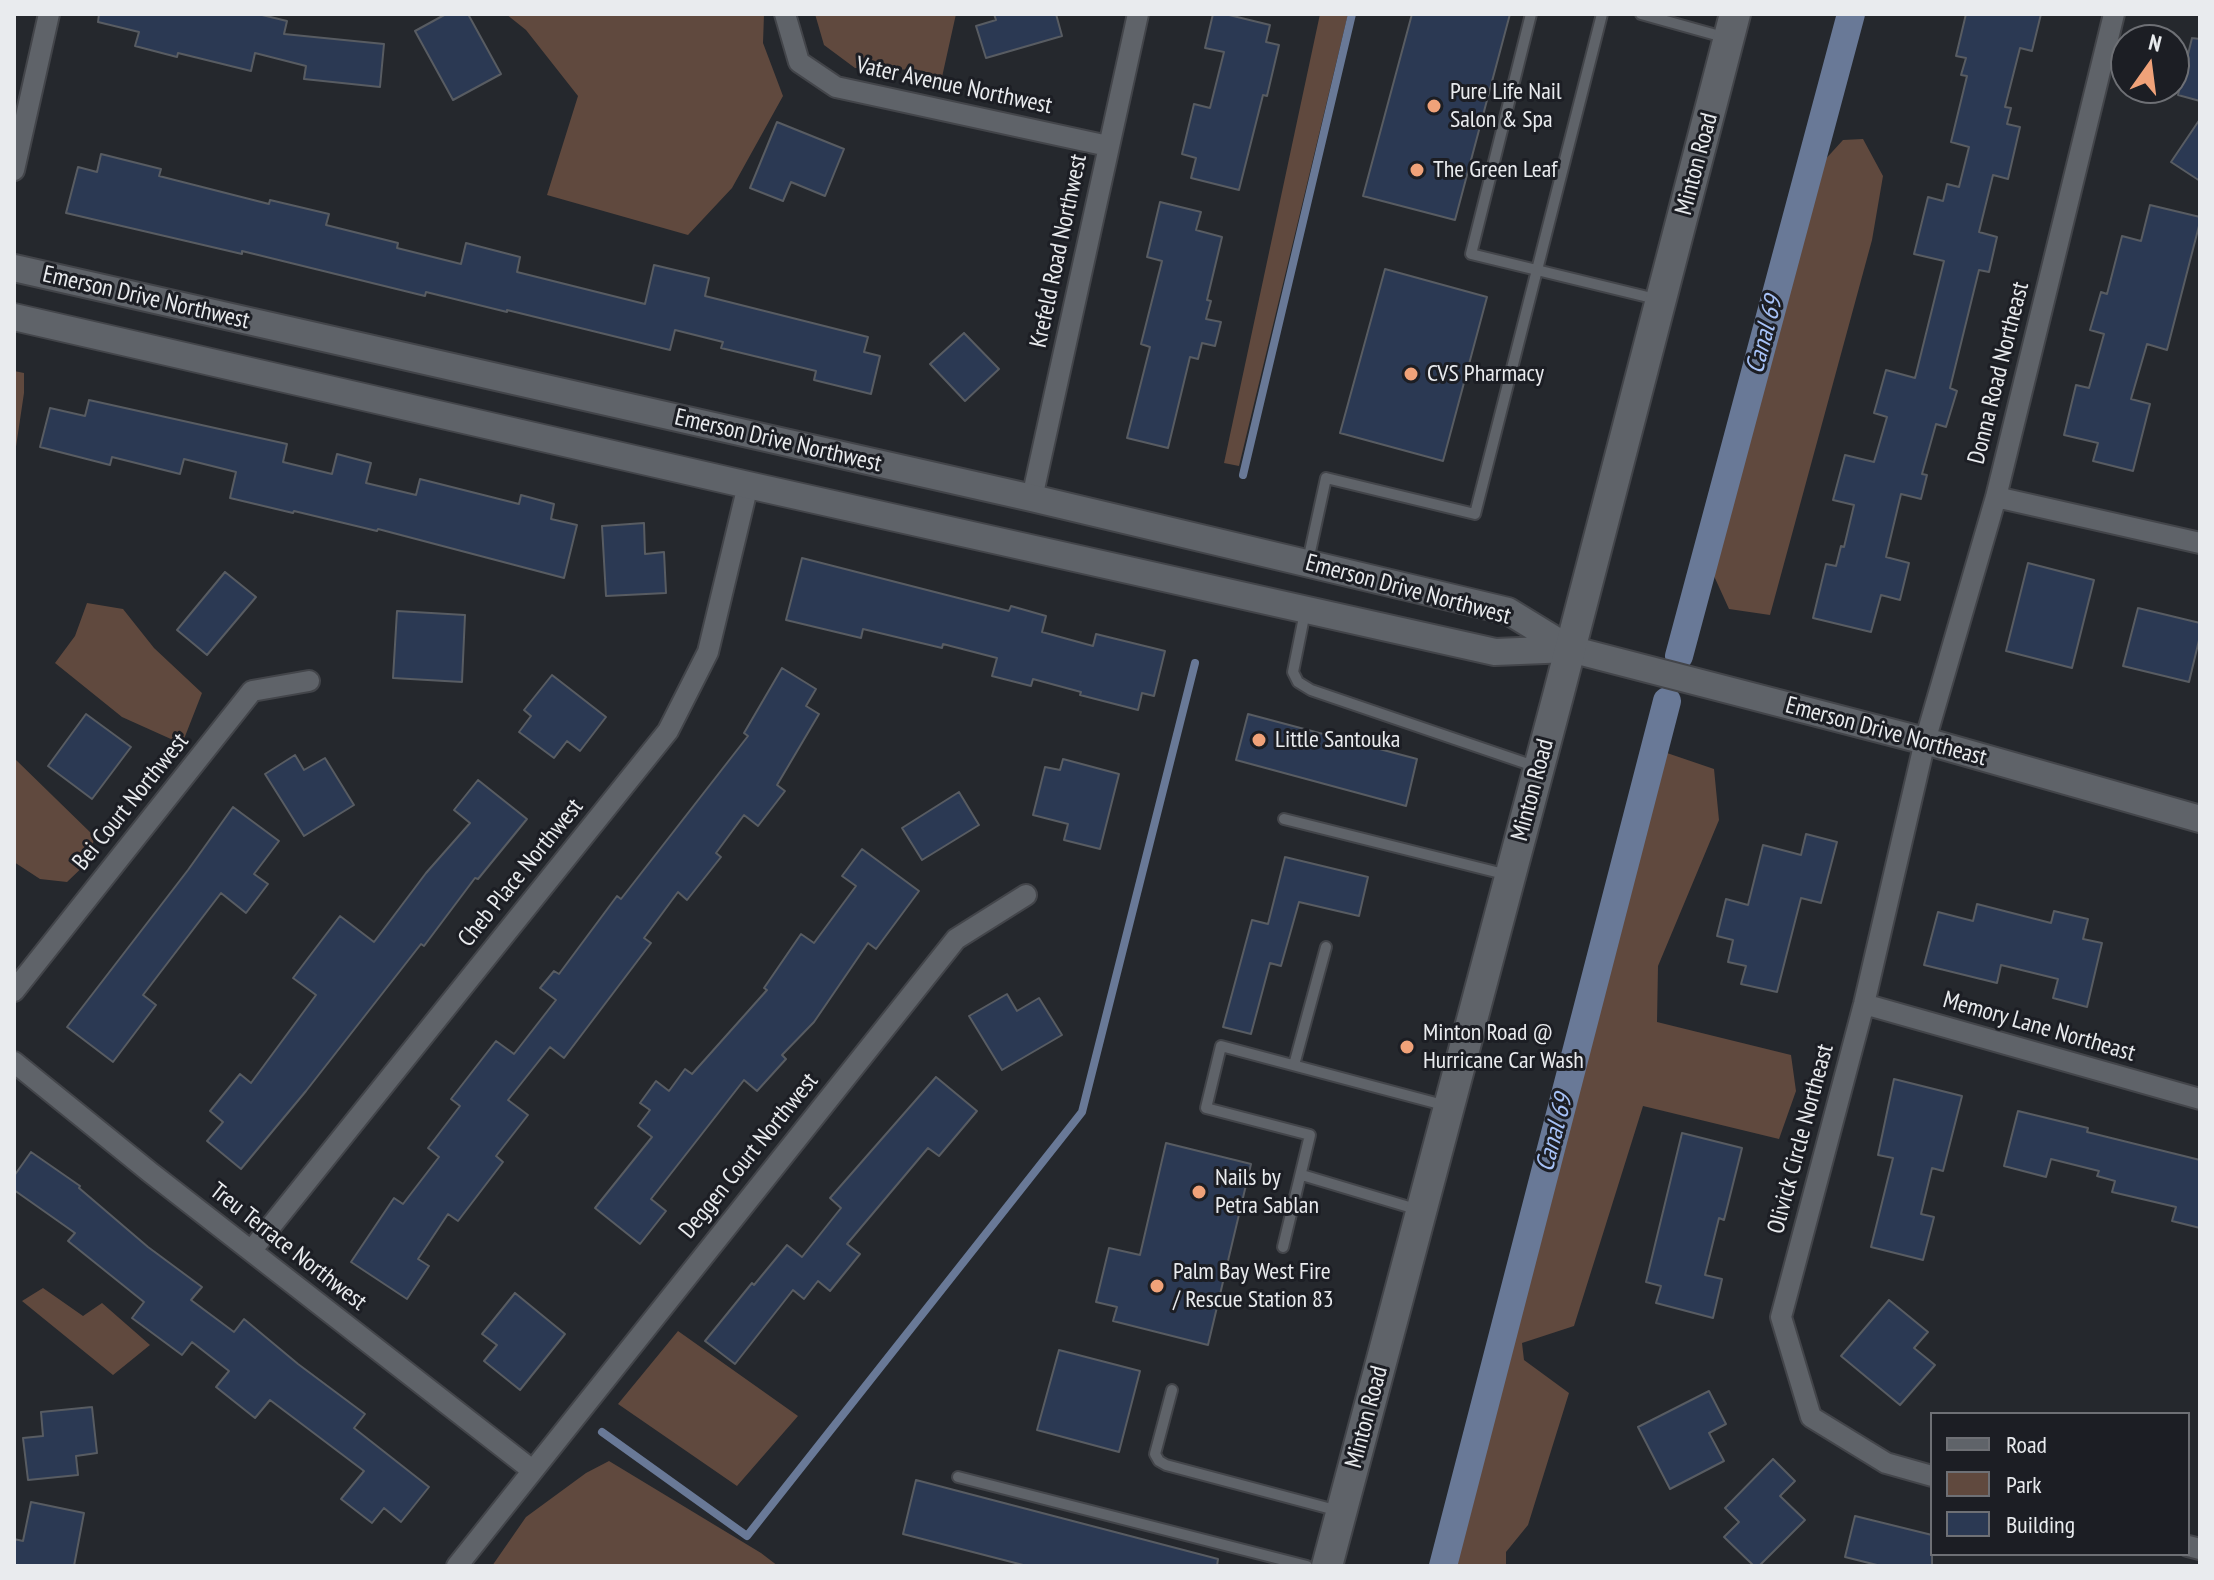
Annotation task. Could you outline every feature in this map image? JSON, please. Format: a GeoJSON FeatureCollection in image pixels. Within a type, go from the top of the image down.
{"type":"FeatureCollection","features":[{"type":"Feature","properties":{"kind":"main road","name":"Minton Road"},"geometry":{"type":"LineString","coordinates":[[1327,1566],[1732,26]]}},
{"type":"Feature","properties":{"kind":"street"},"geometry":{"type":"LineString","coordinates":[[14,170],[49,14]]}},
{"type":"Feature","properties":{"kind":"street","name":"Vater Avenue Northwest"},"geometry":{"type":"LineString","coordinates":[[785,14],[799,62],[836,87],[1108,146]]}},
{"type":"Feature","properties":{"kind":"street","name":"Krefeld Road Northwest"},"geometry":{"type":"LineString","coordinates":[[1032,498],[1138,14]]}},
{"type":"Feature","properties":{"kind":"street","name":"Donna Road Northeast"},"geometry":{"type":"LineString","coordinates":[[1925,741],[1996,497],[2114,14]]}},
{"type":"Feature","properties":{"kind":"street","name":"Emerson Drive Northwest"},"geometry":{"type":"LineString","coordinates":[[14,268],[1032,498],[1508,611],[1570,649]]}},
{"type":"Feature","properties":{"kind":"street","name":"Emerson Drive Northwest"},"geometry":{"type":"LineString","coordinates":[[14,317],[1495,652],[1570,649]]}},
{"type":"Feature","properties":{"kind":"street","name":"Cheb Place Northwest"},"geometry":{"type":"LineString","coordinates":[[251,1251],[668,731],[708,652],[748,485]]}},
{"type":"Feature","properties":{"kind":"street"},"geometry":{"type":"LineString","coordinates":[[1996,497],[2200,543]]}},
{"type":"Feature","properties":{"kind":"street","name":"Emerson Drive Northeast"},"geometry":{"type":"LineString","coordinates":[[1570,649],[1925,741],[2200,819]]}},
{"type":"Feature","properties":{"kind":"street","name":"Bei Court Northwest"},"geometry":{"type":"LineString","coordinates":[[14,991],[252,691],[309,681]]}},
{"type":"Feature","properties":{"kind":"street","name":"Olivick Circle Northeast"},"geometry":{"type":"LineString","coordinates":[[1925,741],[1864,1004],[1781,1317],[1811,1417],[1886,1463],[1930,1475]]}},
{"type":"Feature","properties":{"kind":"street","name":"Deggen Court Northwest"},"geometry":{"type":"LineString","coordinates":[[457,1566],[956,939],[1026,895]]}},
{"type":"Feature","properties":{"kind":"street","name":"Memory Lane Northeast"},"geometry":{"type":"LineString","coordinates":[[1864,1004],[2200,1099]]}},
{"type":"Feature","properties":{"kind":"street","name":"Treu Terrace Northwest"},"geometry":{"type":"LineString","coordinates":[[14,1062],[151,1173],[532,1470]]}},
{"type":"Feature","properties":{"kind":"lane"},"geometry":{"type":"LineString","coordinates":[[1531,14],[1471,254],[1660,300]]}},
{"type":"Feature","properties":{"kind":"lane"},"geometry":{"type":"LineString","coordinates":[[1307,564],[1326,478],[1475,514],[1602,14]]}},
{"type":"Feature","properties":{"kind":"lane"},"geometry":{"type":"LineString","coordinates":[[1641,14],[1732,26]]}},
{"type":"Feature","properties":{"kind":"lane"},"geometry":{"type":"LineString","coordinates":[[1306,610],[1293,672],[1298,682],[1311,690],[1539,767]]}},
{"type":"Feature","properties":{"kind":"lane"},"geometry":{"type":"LineString","coordinates":[[1284,819],[1510,876]]}},
{"type":"Feature","properties":{"kind":"lane"},"geometry":{"type":"LineString","coordinates":[[1294,1065],[1326,947]]}},
{"type":"Feature","properties":{"kind":"lane"},"geometry":{"type":"LineString","coordinates":[[1283,1247],[1310,1135],[1206,1108],[1221,1046],[1449,1106]]}},
{"type":"Feature","properties":{"kind":"lane"},"geometry":{"type":"LineString","coordinates":[[1302,1175],[1421,1210]]}},
{"type":"Feature","properties":{"kind":"lane"},"geometry":{"type":"LineString","coordinates":[[1172,1390],[1155,1454],[1159,1461],[1341,1512]]}},
{"type":"Feature","properties":{"kind":"lane"},"geometry":{"type":"LineString","coordinates":[[958,1477],[1307,1566]]}},
{"type":"Feature","properties":{"kind":"green space"},"geometry":{"type":"Polygon","coordinates":[[[506,14],[764,14],[763,43],[783,96],[732,188],[688,235],[547,195],[578,96],[526,30],[506,14]]]}},
{"type":"Feature","properties":{"kind":"green space"},"geometry":{"type":"Polygon","coordinates":[[[815,14],[956,14],[942,77],[919,70],[855,68],[824,45],[815,14]]]}},
{"type":"Feature","properties":{"kind":"green space"},"geometry":{"type":"Polygon","coordinates":[[[1320,14],[1348,14],[1239,466],[1224,463],[1320,14]]]}},
{"type":"Feature","properties":{"kind":"green space"},"geometry":{"type":"Polygon","coordinates":[[[1863,139],[1883,176],[1872,240],[1770,615],[1729,609],[1714,576],[1822,163],[1843,140],[1863,139]]]}},
{"type":"Feature","properties":{"kind":"green space"},"geometry":{"type":"Polygon","coordinates":[[[14,371],[24,373],[24,393],[14,460],[14,371]]]}},
{"type":"Feature","properties":{"kind":"green space"},"geometry":{"type":"Polygon","coordinates":[[[87,603],[123,609],[154,648],[202,693],[182,744],[122,717],[55,663],[75,636],[87,603]]]}},
{"type":"Feature","properties":{"kind":"green space"},"geometry":{"type":"Polygon","coordinates":[[[1667,753],[1714,769],[1719,820],[1658,966],[1657,1022],[1791,1055],[1796,1091],[1779,1139],[1643,1106],[1574,1326],[1522,1343],[1524,1360],[1569,1393],[1528,1525],[1506,1552],[1506,1566],[1454,1566],[1667,753]]]}},
{"type":"Feature","properties":{"kind":"green space"},"geometry":{"type":"Polygon","coordinates":[[[14,758],[94,836],[91,859],[67,882],[40,879],[14,862],[14,758]]]}},
{"type":"Feature","properties":{"kind":"green space"},"geometry":{"type":"Polygon","coordinates":[[[43,1288],[83,1316],[102,1303],[150,1345],[113,1375],[22,1301],[43,1288]]]}},
{"type":"Feature","properties":{"kind":"green space"},"geometry":{"type":"Polygon","coordinates":[[[678,1331],[798,1416],[737,1486],[618,1404],[678,1331]]]}},
{"type":"Feature","properties":{"kind":"green space"},"geometry":{"type":"Polygon","coordinates":[[[609,1461],[778,1566],[492,1566],[526,1517],[586,1473],[609,1461]]]}},
{"type":"Feature","properties":{"kind":"building"},"geometry":{"type":"Polygon","coordinates":[[[99,14],[258,14],[287,21],[284,34],[384,44],[380,87],[304,79],[306,66],[255,53],[251,71],[178,53],[177,57],[135,46],[139,32],[98,22],[99,14]]]}},
{"type":"Feature","properties":{"kind":"building"},"geometry":{"type":"Polygon","coordinates":[[[446,14],[468,14],[501,74],[453,100],[415,31],[446,14]]]}},
{"type":"Feature","properties":{"kind":"building"},"geometry":{"type":"Polygon","coordinates":[[[994,14],[1056,14],[1062,36],[986,58],[976,26],[996,20],[994,14]]]}},
{"type":"Feature","properties":{"kind":"building"},"geometry":{"type":"Polygon","coordinates":[[[1213,14],[1270,25],[1266,42],[1279,45],[1239,190],[1191,178],[1196,158],[1182,154],[1194,104],[1210,108],[1224,52],[1205,48],[1213,14]]]}},
{"type":"Feature","properties":{"kind":"building"},"geometry":{"type":"Polygon","coordinates":[[[1412,14],[1510,14],[1455,220],[1363,196],[1412,14]]]}},
{"type":"Feature","properties":{"kind":"building"},"geometry":{"type":"Polygon","coordinates":[[[1966,14],[2041,14],[2032,51],[2020,48],[2005,107],[2011,108],[2007,124],[2020,127],[2008,179],[1993,175],[1979,232],[1997,237],[1989,272],[1979,270],[1950,388],[1957,391],[1946,427],[1936,424],[1922,474],[1927,475],[1921,499],[1901,494],[1886,557],[1909,563],[1900,600],[1881,595],[1871,632],[1813,618],[1826,564],[1836,566],[1854,505],[1833,500],[1845,455],[1874,462],[1887,417],[1874,413],[1886,370],[1915,378],[1944,261],[1914,254],[1928,197],[1943,201],[1947,184],[1959,187],[1969,147],[1951,142],[1967,76],[1961,75],[1966,58],[1956,56],[1966,14]]]}},
{"type":"Feature","properties":{"kind":"building"},"geometry":{"type":"Polygon","coordinates":[[[2192,38],[2200,39],[2200,101],[2190,98],[2192,38]]]}},
{"type":"Feature","properties":{"kind":"building"},"geometry":{"type":"Polygon","coordinates":[[[2200,119],[2200,181],[2171,162],[2200,119]]]}},
{"type":"Feature","properties":{"kind":"building"},"geometry":{"type":"Polygon","coordinates":[[[777,122],[844,149],[825,196],[791,182],[783,201],[750,188],[777,122]]]}},
{"type":"Feature","properties":{"kind":"building"},"geometry":{"type":"Polygon","coordinates":[[[101,154],[161,169],[159,176],[269,204],[270,200],[329,214],[326,225],[398,243],[397,248],[461,264],[466,243],[520,257],[517,272],[645,304],[654,265],[709,278],[705,296],[868,337],[864,352],[880,356],[871,394],[814,380],[816,371],[721,348],[723,342],[675,330],[670,350],[507,310],[426,292],[425,296],[242,251],[242,254],[66,213],[78,167],[97,172],[101,154]]]}},
{"type":"Feature","properties":{"kind":"building"},"geometry":{"type":"Polygon","coordinates":[[[1160,202],[1201,212],[1196,230],[1222,237],[1207,300],[1211,301],[1206,319],[1221,322],[1215,346],[1202,343],[1198,359],[1190,357],[1168,448],[1127,438],[1150,347],[1141,344],[1162,261],[1147,257],[1160,202]]]}},
{"type":"Feature","properties":{"kind":"building"},"geometry":{"type":"Polygon","coordinates":[[[2150,205],[2200,217],[2200,222],[2167,350],[2147,344],[2131,399],[2150,404],[2133,471],[2093,461],[2098,443],[2064,435],[2076,385],[2089,388],[2104,334],[2090,330],[2101,292],[2107,294],[2122,236],[2141,241],[2150,205]]]}},
{"type":"Feature","properties":{"kind":"building","name":"CVS Pharmacy"},"geometry":{"type":"Polygon","coordinates":[[[1385,269],[1487,297],[1443,461],[1340,433],[1385,269]]]}},
{"type":"Feature","properties":{"kind":"building"},"geometry":{"type":"Polygon","coordinates":[[[964,333],[999,369],[965,401],[930,364],[964,333]]]}},
{"type":"Feature","properties":{"kind":"building"},"geometry":{"type":"Polygon","coordinates":[[[89,400],[287,444],[283,462],[332,474],[337,454],[371,463],[366,483],[416,495],[420,479],[519,504],[521,495],[554,504],[551,519],[577,525],[564,578],[378,529],[230,498],[236,472],[184,459],[180,474],[112,457],[110,465],[40,447],[50,408],[85,416],[89,400]]]}},
{"type":"Feature","properties":{"kind":"building"},"geometry":{"type":"Polygon","coordinates":[[[644,523],[645,554],[664,552],[666,593],[606,596],[602,526],[644,523]]]}},
{"type":"Feature","properties":{"kind":"building"},"geometry":{"type":"Polygon","coordinates":[[[802,558],[1009,611],[1011,606],[1046,616],[1042,632],[1093,646],[1096,634],[1165,651],[1154,696],[1142,693],[1138,710],[1033,679],[1031,686],[992,676],[997,658],[943,644],[942,648],[863,629],[861,638],[786,620],[802,558]]]}},
{"type":"Feature","properties":{"kind":"building"},"geometry":{"type":"Polygon","coordinates":[[[2028,563],[2094,580],[2072,668],[2006,651],[2028,563]]]}},
{"type":"Feature","properties":{"kind":"building"},"geometry":{"type":"Polygon","coordinates":[[[225,572],[256,597],[207,655],[177,630],[225,572]]]}},
{"type":"Feature","properties":{"kind":"building"},"geometry":{"type":"Polygon","coordinates":[[[2138,608],[2200,623],[2189,682],[2123,666],[2138,608]]]}},
{"type":"Feature","properties":{"kind":"building"},"geometry":{"type":"Polygon","coordinates":[[[397,611],[465,615],[462,682],[393,678],[397,611]]]}},
{"type":"Feature","properties":{"kind":"building"},"geometry":{"type":"Polygon","coordinates":[[[782,668],[816,689],[806,706],[819,714],[777,785],[785,791],[758,826],[744,815],[716,853],[721,857],[687,900],[678,892],[644,938],[651,943],[564,1058],[550,1047],[508,1100],[528,1115],[496,1156],[503,1162],[458,1221],[448,1214],[418,1259],[429,1266],[407,1299],[351,1262],[394,1198],[403,1204],[439,1157],[428,1148],[460,1106],[451,1099],[496,1041],[514,1054],[556,1000],[540,988],[554,971],[559,974],[617,896],[621,899],[748,736],[744,733],[782,668]]]}},
{"type":"Feature","properties":{"kind":"building"},"geometry":{"type":"Polygon","coordinates":[[[552,675],[606,717],[580,751],[567,741],[554,758],[519,732],[531,716],[524,710],[552,675]]]}},
{"type":"Feature","properties":{"kind":"building"},"geometry":{"type":"Polygon","coordinates":[[[86,714],[131,747],[92,799],[48,766],[86,714]]]}},
{"type":"Feature","properties":{"kind":"building"},"geometry":{"type":"Polygon","coordinates":[[[1248,714],[1417,759],[1406,806],[1236,760],[1248,714]]]}},
{"type":"Feature","properties":{"kind":"building"},"geometry":{"type":"Polygon","coordinates":[[[295,755],[304,770],[325,758],[354,805],[304,836],[265,774],[295,755]]]}},
{"type":"Feature","properties":{"kind":"building"},"geometry":{"type":"Polygon","coordinates":[[[1063,759],[1119,774],[1100,849],[1064,840],[1068,824],[1033,815],[1045,767],[1060,770],[1063,759]]]}},
{"type":"Feature","properties":{"kind":"building"},"geometry":{"type":"Polygon","coordinates":[[[478,780],[527,819],[478,879],[475,878],[424,946],[421,944],[241,1169],[207,1141],[223,1122],[210,1111],[240,1074],[251,1083],[316,995],[293,978],[340,916],[374,942],[426,873],[470,823],[454,810],[478,780]]]}},
{"type":"Feature","properties":{"kind":"building"},"geometry":{"type":"Polygon","coordinates":[[[959,792],[979,825],[922,860],[902,828],[959,792]]]}},
{"type":"Feature","properties":{"kind":"building"},"geometry":{"type":"Polygon","coordinates":[[[233,807],[279,841],[254,874],[268,884],[246,913],[221,893],[143,995],[156,1005],[113,1062],[67,1027],[233,807]]]}},
{"type":"Feature","properties":{"kind":"building"},"geometry":{"type":"Polygon","coordinates":[[[1806,834],[1837,842],[1821,903],[1801,898],[1777,992],[1741,984],[1746,966],[1728,962],[1733,940],[1717,936],[1726,899],[1748,905],[1763,845],[1801,855],[1806,834]]]}},
{"type":"Feature","properties":{"kind":"building"},"geometry":{"type":"Polygon","coordinates":[[[862,849],[919,891],[876,949],[868,943],[814,1022],[782,1055],[786,1059],[757,1091],[744,1080],[651,1199],[666,1211],[640,1244],[595,1208],[652,1137],[638,1126],[650,1110],[640,1103],[656,1081],[669,1091],[685,1069],[692,1074],[767,990],[764,988],[801,934],[814,943],[856,886],[842,876],[862,849]]]}},
{"type":"Feature","properties":{"kind":"building"},"geometry":{"type":"Polygon","coordinates":[[[1285,857],[1368,877],[1359,916],[1299,902],[1281,966],[1270,963],[1251,1034],[1223,1027],[1252,920],[1268,924],[1285,857]]]}},
{"type":"Feature","properties":{"kind":"building"},"geometry":{"type":"Polygon","coordinates":[[[1977,904],[2051,923],[2054,911],[2088,919],[2083,939],[2102,943],[2087,1007],[2053,998],[2058,979],[2001,965],[1997,983],[1924,965],[1938,912],[1973,921],[1977,904]]]}},
{"type":"Feature","properties":{"kind":"building"},"geometry":{"type":"Polygon","coordinates":[[[1007,994],[1017,1011],[1039,998],[1062,1035],[1002,1070],[969,1016],[1007,994]]]}},
{"type":"Feature","properties":{"kind":"building"},"geometry":{"type":"Polygon","coordinates":[[[936,1077],[977,1111],[939,1156],[928,1148],[847,1244],[860,1254],[830,1291],[818,1281],[804,1299],[793,1290],[735,1364],[705,1341],[787,1245],[802,1257],[841,1208],[830,1198],[936,1077]]]}},
{"type":"Feature","properties":{"kind":"building"},"geometry":{"type":"Polygon","coordinates":[[[1894,1079],[1962,1096],[1943,1171],[1932,1168],[1921,1214],[1934,1217],[1923,1260],[1871,1247],[1893,1158],[1878,1155],[1894,1079]]]}},
{"type":"Feature","properties":{"kind":"building"},"geometry":{"type":"Polygon","coordinates":[[[2018,1111],[2200,1160],[2200,1228],[2172,1221],[2176,1207],[2112,1192],[2115,1181],[2097,1176],[2099,1171],[2051,1159],[2046,1177],[2004,1166],[2018,1111]]]}},
{"type":"Feature","properties":{"kind":"building"},"geometry":{"type":"Polygon","coordinates":[[[1682,1133],[1742,1148],[1724,1220],[1719,1218],[1705,1275],[1722,1279],[1713,1318],[1656,1303],[1661,1286],[1646,1282],[1682,1133]]]}},
{"type":"Feature","properties":{"kind":"building"},"geometry":{"type":"Polygon","coordinates":[[[1166,1143],[1251,1164],[1208,1345],[1113,1321],[1117,1307],[1096,1302],[1109,1248],[1140,1255],[1166,1143]]]}},
{"type":"Feature","properties":{"kind":"building"},"geometry":{"type":"Polygon","coordinates":[[[31,1152],[80,1186],[148,1247],[202,1287],[191,1300],[234,1332],[244,1319],[365,1414],[354,1428],[429,1487],[401,1522],[384,1508],[372,1523],[341,1499],[364,1471],[270,1400],[255,1418],[216,1387],[229,1371],[192,1342],[182,1355],[132,1318],[144,1302],[68,1241],[75,1233],[14,1190],[14,1176],[31,1152]]]}},
{"type":"Feature","properties":{"kind":"building"},"geometry":{"type":"Polygon","coordinates":[[[515,1293],[565,1334],[520,1390],[484,1361],[497,1345],[482,1334],[515,1293]]]}},
{"type":"Feature","properties":{"kind":"building"},"geometry":{"type":"Polygon","coordinates":[[[1889,1300],[1928,1332],[1914,1348],[1935,1365],[1900,1405],[1841,1356],[1889,1300]]]}},
{"type":"Feature","properties":{"kind":"building"},"geometry":{"type":"Polygon","coordinates":[[[1059,1350],[1140,1371],[1119,1452],[1037,1430],[1059,1350]]]}},
{"type":"Feature","properties":{"kind":"building"},"geometry":{"type":"Polygon","coordinates":[[[1709,1391],[1726,1424],[1709,1433],[1724,1461],[1670,1489],[1638,1427],[1709,1391]]]}},
{"type":"Feature","properties":{"kind":"building"},"geometry":{"type":"Polygon","coordinates":[[[92,1407],[97,1453],[76,1456],[78,1475],[28,1480],[23,1438],[43,1436],[41,1412],[92,1407]]]}},
{"type":"Feature","properties":{"kind":"building"},"geometry":{"type":"Polygon","coordinates":[[[1773,1459],[1795,1481],[1780,1496],[1805,1520],[1759,1566],[1754,1566],[1724,1537],[1739,1522],[1725,1508],[1773,1459]]]}},
{"type":"Feature","properties":{"kind":"building"},"geometry":{"type":"Polygon","coordinates":[[[916,1480],[1218,1559],[1217,1566],[1027,1566],[903,1534],[916,1480]]]}},
{"type":"Feature","properties":{"kind":"building"},"geometry":{"type":"Polygon","coordinates":[[[31,1502],[84,1513],[74,1566],[14,1566],[14,1539],[23,1541],[31,1502]]]}},
{"type":"Feature","properties":{"kind":"building"},"geometry":{"type":"Polygon","coordinates":[[[1855,1516],[1930,1535],[1932,1566],[1881,1566],[1845,1557],[1855,1516]]]}},
{"type":"Feature","properties":{"kind":"waterway"},"geometry":{"type":"LineString","coordinates":[[1243,475],[1352,14]]}},
{"type":"Feature","properties":{"kind":"waterway","name":"Canal 69"},"geometry":{"type":"LineString","coordinates":[[1679,656],[1851,14]]}},
{"type":"Feature","properties":{"kind":"waterway"},"geometry":{"type":"LineString","coordinates":[[602,1432],[747,1536],[1082,1112],[1195,663]]}},
{"type":"Feature","properties":{"kind":"waterway","name":"Canal 69"},"geometry":{"type":"LineString","coordinates":[[1443,1566],[1667,701]]}},
{"type":"Feature","properties":{"kind":"place","name":"Pure Life Nail Salon & Spa"},"geometry":{"type":"Point","coordinates":[1434,106]}},
{"type":"Feature","properties":{"kind":"place","name":"The Green Leaf"},"geometry":{"type":"Point","coordinates":[1417,170]}},
{"type":"Feature","properties":{"kind":"place","name":"CVS Pharmacy"},"geometry":{"type":"Point","coordinates":[1411,374]}},
{"type":"Feature","properties":{"kind":"place","name":"Little Santouka"},"geometry":{"type":"Point","coordinates":[1259,740]}},
{"type":"Feature","properties":{"kind":"place","name":"Minton Road @ Hurricane Car Wash"},"geometry":{"type":"Point","coordinates":[1407,1047]}},
{"type":"Feature","properties":{"kind":"place","name":"Nails by Petra Sablan"},"geometry":{"type":"Point","coordinates":[1199,1192]}},
{"type":"Feature","properties":{"kind":"place","name":"Palm Bay West Fire / Rescue Station 83"},"geometry":{"type":"Point","coordinates":[1157,1286]}}]}
